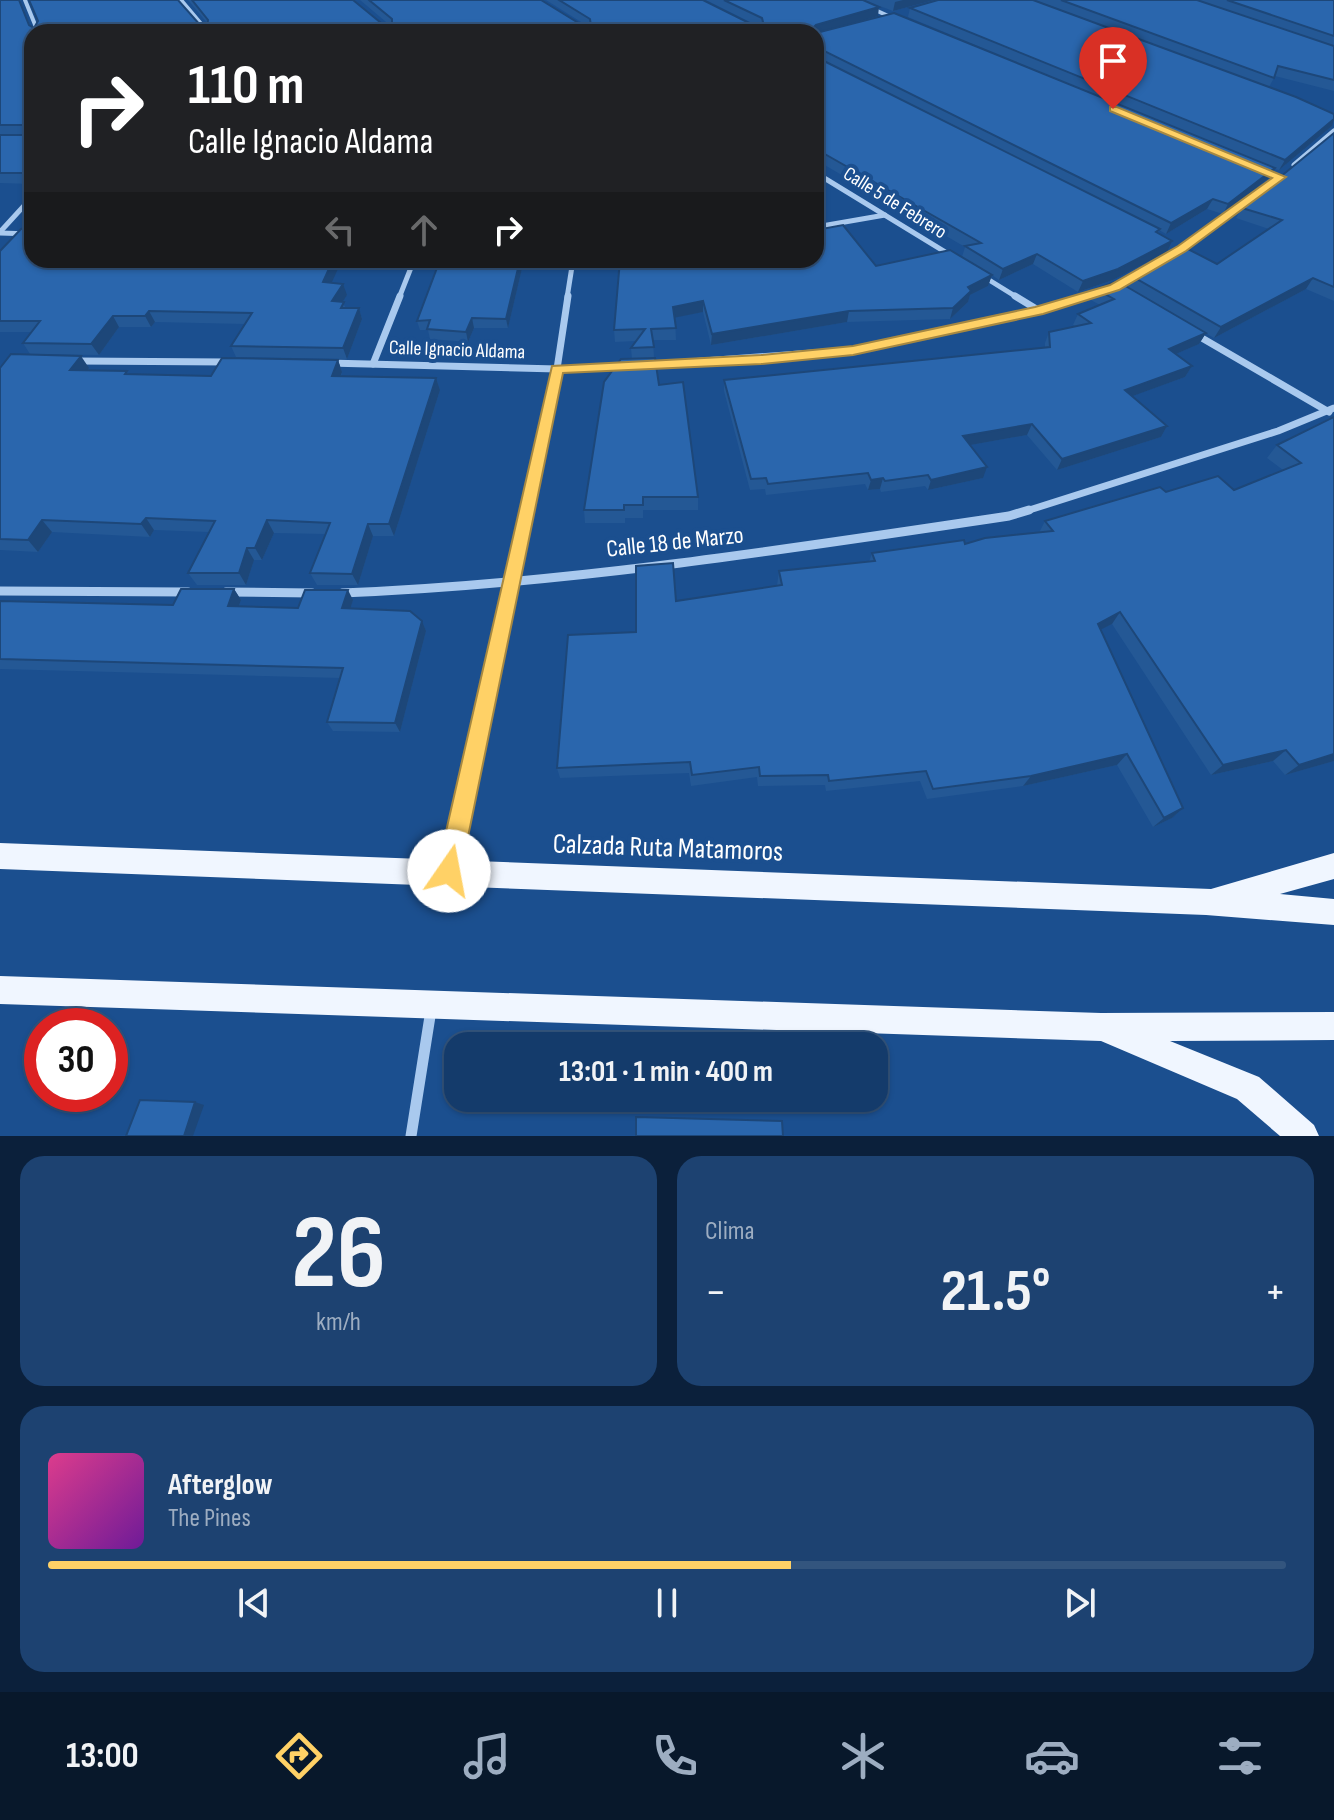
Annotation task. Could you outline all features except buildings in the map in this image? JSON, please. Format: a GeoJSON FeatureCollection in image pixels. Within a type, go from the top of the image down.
{"type":"FeatureCollection","features":[{"type":"Feature","properties":{"kind":"main road","name":"Calzada Ruta Matamoros"},"geometry":{"type":"LineString","coordinates":[[0,856],[1206,902],[1334,912]]}},
{"type":"Feature","properties":{"kind":"main road"},"geometry":{"type":"LineString","coordinates":[[1206,902],[1334,866]]}},
{"type":"Feature","properties":{"kind":"main road"},"geometry":{"type":"LineString","coordinates":[[0,990],[431,1007],[1101,1027],[1334,1026]]}},
{"type":"Feature","properties":{"kind":"main road"},"geometry":{"type":"LineString","coordinates":[[1101,1027],[1248,1088],[1303,1136]]}},
{"type":"Feature","properties":{"kind":"street"},"geometry":{"type":"LineString","coordinates":[[25,0],[35,24]]}},
{"type":"Feature","properties":{"kind":"street"},"geometry":{"type":"LineString","coordinates":[[181,0],[201,24]]}},
{"type":"Feature","properties":{"kind":"street"},"geometry":{"type":"LineString","coordinates":[[853,0],[905,24]]}},
{"type":"Feature","properties":{"kind":"street"},"geometry":{"type":"LineString","coordinates":[[876,22],[905,13]]}},
{"type":"Feature","properties":{"kind":"street"},"geometry":{"type":"LineString","coordinates":[[1291,168],[1334,131]]}},
{"type":"Feature","properties":{"kind":"street"},"geometry":{"type":"LineString","coordinates":[[1168,256],[1280,177],[1266,171]]}},
{"type":"Feature","properties":{"kind":"street","name":"Calle 5 de Febrero"},"geometry":{"type":"LineString","coordinates":[[824,178],[962,263]]}},
{"type":"Feature","properties":{"kind":"street"},"geometry":{"type":"LineString","coordinates":[[0,232],[24,206]]}},
{"type":"Feature","properties":{"kind":"street"},"geometry":{"type":"LineString","coordinates":[[824,226],[885,215]]}},
{"type":"Feature","properties":{"kind":"street"},"geometry":{"type":"LineString","coordinates":[[0,232],[24,234]]}},
{"type":"Feature","properties":{"kind":"street"},"geometry":{"type":"LineString","coordinates":[[1168,241],[1182,248]]}},
{"type":"Feature","properties":{"kind":"street"},"geometry":{"type":"LineString","coordinates":[[373,364],[411,268]]}},
{"type":"Feature","properties":{"kind":"street"},"geometry":{"type":"LineString","coordinates":[[449,871],[557,369],[572,268]]}},
{"type":"Feature","properties":{"kind":"street"},"geometry":{"type":"LineString","coordinates":[[974,271],[1038,311]]}},
{"type":"Feature","properties":{"kind":"street","name":"Calle Ignacio Aldama"},"geometry":{"type":"LineString","coordinates":[[326,363],[557,369],[761,359],[853,350],[1038,311],[1114,287],[1141,272]]}},
{"type":"Feature","properties":{"kind":"street"},"geometry":{"type":"LineString","coordinates":[[1114,287],[1128,295]]}},
{"type":"Feature","properties":{"kind":"street"},"geometry":{"type":"LineString","coordinates":[[1181,326],[1332,410]]}},
{"type":"Feature","properties":{"kind":"street"},"geometry":{"type":"LineString","coordinates":[[62,361],[233,363]]}},
{"type":"Feature","properties":{"kind":"street","name":"Calle 18 de Marzo"},"geometry":{"type":"LineString","coordinates":[[335,593],[440,589],[731,557],[1009,516],[1278,431],[1332,410]]}},
{"type":"Feature","properties":{"kind":"street"},"geometry":{"type":"LineString","coordinates":[[0,591],[191,592]]}},
{"type":"Feature","properties":{"kind":"street"},"geometry":{"type":"LineString","coordinates":[[207,592],[319,593]]}},
{"type":"Feature","properties":{"kind":"street"},"geometry":{"type":"LineString","coordinates":[[411,1136],[431,1007]]}},
{"type":"Feature","properties":{"kind":"route"},"geometry":{"type":"LineString","coordinates":[[449,871],[557,369],[761,359],[853,350],[1038,311],[1114,287],[1182,248],[1280,177],[1113,109]]}}]}
